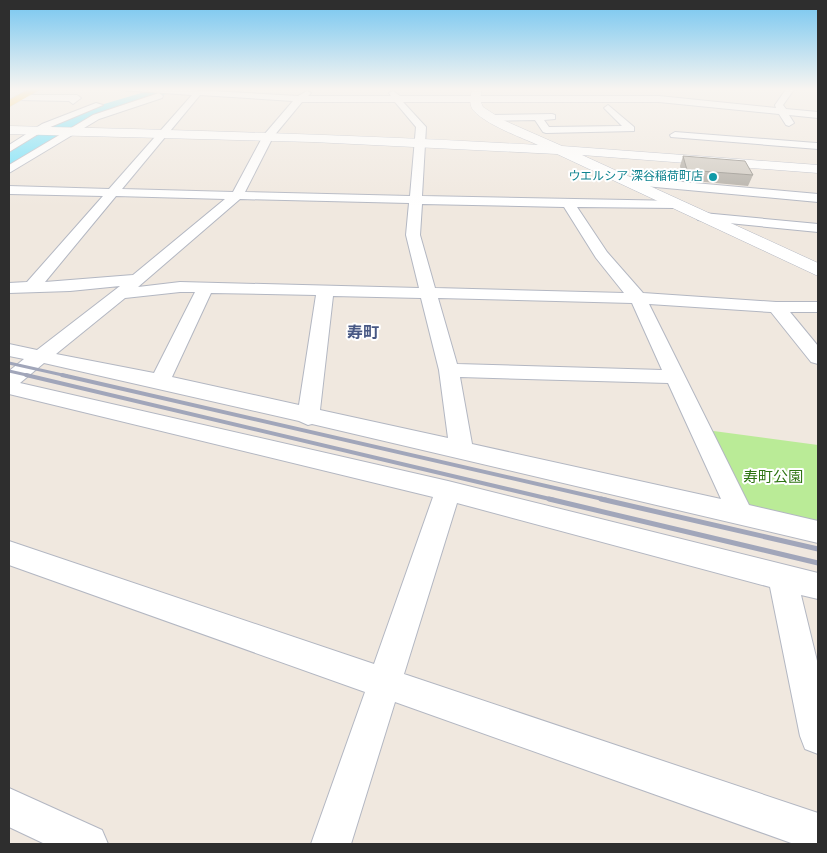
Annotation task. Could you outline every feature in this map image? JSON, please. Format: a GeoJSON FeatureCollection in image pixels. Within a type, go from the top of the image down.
{"type":"FeatureCollection","features":[{"type":"Feature","properties":{"kind":"street"},"geometry":{"type":"LineString","coordinates":[[9,149],[45,128]]}},
{"type":"Feature","properties":{"kind":"street"},"geometry":{"type":"LineString","coordinates":[[9,170],[78,128]]}},
{"type":"Feature","properties":{"kind":"street"},"geometry":{"type":"LineString","coordinates":[[31,288],[167,128]]}},
{"type":"Feature","properties":{"kind":"street"},"geometry":{"type":"LineString","coordinates":[[9,381],[120,294],[237,195],[274,128]]}},
{"type":"Feature","properties":{"kind":"street"},"geometry":{"type":"LineString","coordinates":[[421,128],[418,142],[413,235],[449,370],[461,451]]}},
{"type":"Feature","properties":{"kind":"street"},"geometry":{"type":"LineString","coordinates":[[513,128],[815,267]]}},
{"type":"Feature","properties":{"kind":"street"},"geometry":{"type":"LineString","coordinates":[[545,128],[546,130],[632,129],[631,128]]}},
{"type":"Feature","properties":{"kind":"street"},"geometry":{"type":"LineString","coordinates":[[789,128],[803,144]]}},
{"type":"Feature","properties":{"kind":"street"},"geometry":{"type":"LineString","coordinates":[[9,130],[268,136],[418,142],[559,149],[818,169]]}},
{"type":"Feature","properties":{"kind":"street"},"geometry":{"type":"LineString","coordinates":[[676,135],[816,146]]}},
{"type":"Feature","properties":{"kind":"street"},"geometry":{"type":"LineString","coordinates":[[627,181],[818,198]]}},
{"type":"Feature","properties":{"kind":"street"},"geometry":{"type":"LineString","coordinates":[[9,190],[676,204]]}},
{"type":"Feature","properties":{"kind":"street"},"geometry":{"type":"LineString","coordinates":[[568,203],[601,255],[638,298],[741,515]]}},
{"type":"Feature","properties":{"kind":"street"},"geometry":{"type":"LineString","coordinates":[[703,217],[818,228]]}},
{"type":"Feature","properties":{"kind":"street"},"geometry":{"type":"LineString","coordinates":[[9,288],[31,288],[137,279]]}},
{"type":"Feature","properties":{"kind":"street"},"geometry":{"type":"LineString","coordinates":[[120,294],[180,287],[325,292],[638,298],[776,307],[818,307]]}},
{"type":"Feature","properties":{"kind":"street"},"geometry":{"type":"LineString","coordinates":[[160,381],[205,288]]}},
{"type":"Feature","properties":{"kind":"street"},"geometry":{"type":"LineString","coordinates":[[308,417],[325,292]]}},
{"type":"Feature","properties":{"kind":"street"},"geometry":{"type":"LineString","coordinates":[[776,307],[818,358]]}},
{"type":"Feature","properties":{"kind":"street"},"geometry":{"type":"LineString","coordinates":[[9,350],[160,381],[308,417],[818,532]]}},
{"type":"Feature","properties":{"kind":"street"},"geometry":{"type":"LineString","coordinates":[[449,370],[676,377]]}},
{"type":"Feature","properties":{"kind":"street"},"geometry":{"type":"LineString","coordinates":[[9,388],[448,491],[818,586]]}},
{"type":"Feature","properties":{"kind":"street"},"geometry":{"type":"LineString","coordinates":[[331,844],[448,491]]}},
{"type":"Feature","properties":{"kind":"street"},"geometry":{"type":"LineString","coordinates":[[9,553],[385,681],[818,833]]}},
{"type":"Feature","properties":{"kind":"street"},"geometry":{"type":"LineString","coordinates":[[782,576],[818,736]]}},
{"type":"Feature","properties":{"kind":"street"},"geometry":{"type":"LineString","coordinates":[[9,807],[88,844]]}},
{"type":"Feature","properties":{"kind":"green space","name":"寿町公園"},"geometry":{"type":"Polygon","coordinates":[[[706,430],[818,445],[818,528],[747,513],[706,430]]]}},
{"type":"Feature","properties":{"kind":"building"},"geometry":{"type":"Polygon","coordinates":[[[683,156],[745,161],[753,175],[687,170],[683,156]]]}},
{"type":"Feature","properties":{"kind":"waterway"},"geometry":{"type":"LineString","coordinates":[[9,159],[61,128]]}},
{"type":"Feature","properties":{"kind":"railway"},"geometry":{"type":"LineString","coordinates":[[9,363],[67,376]]}},
{"type":"Feature","properties":{"kind":"railway"},"geometry":{"type":"LineString","coordinates":[[9,371],[31,376]]}},
{"type":"Feature","properties":{"kind":"railway"},"geometry":{"type":"LineString","coordinates":[[26,375],[554,500]]}},
{"type":"Feature","properties":{"kind":"railway"},"geometry":{"type":"LineString","coordinates":[[62,375],[607,500]]}},
{"type":"Feature","properties":{"kind":"railway"},"geometry":{"type":"LineString","coordinates":[[549,499],[818,563]]}},
{"type":"Feature","properties":{"kind":"railway"},"geometry":{"type":"LineString","coordinates":[[601,499],[818,549]]}},
{"type":"Feature","properties":{"kind":"place","name":"ウエルシア 深谷稲荷町店"},"geometry":{"type":"Point","coordinates":[713,177]}},
{"type":"Feature","properties":{"kind":"district","name":"寿町"},"geometry":{"type":"Point","coordinates":[363,334]}}]}
